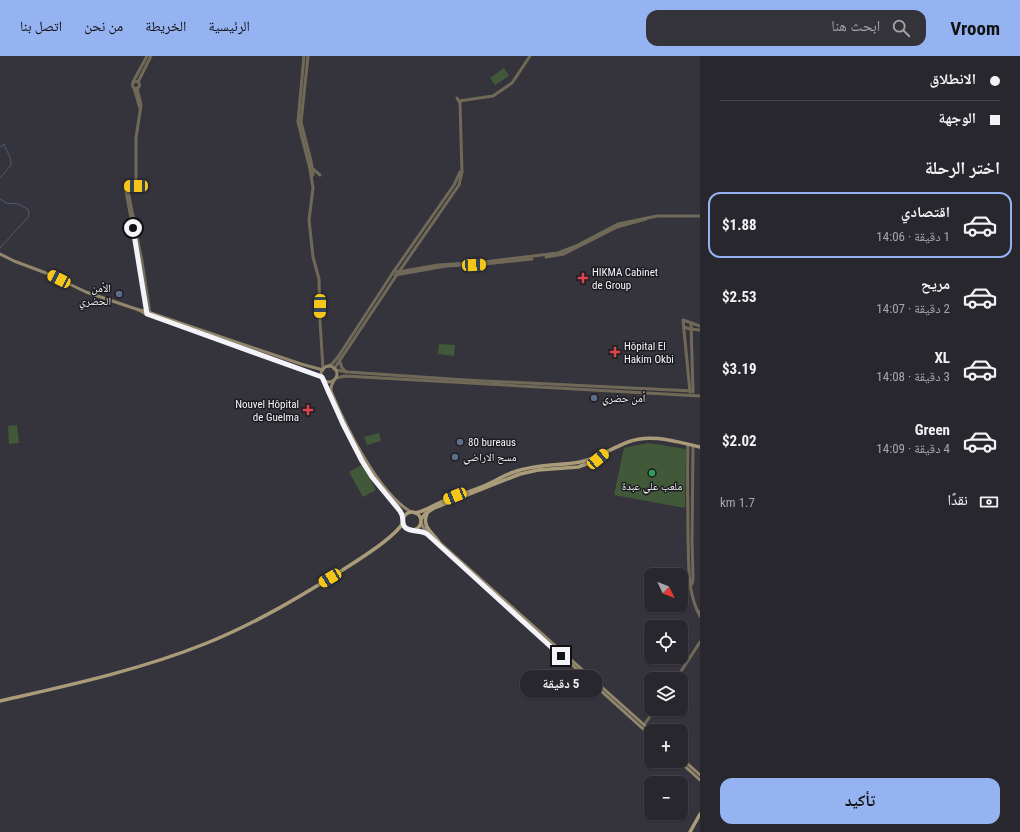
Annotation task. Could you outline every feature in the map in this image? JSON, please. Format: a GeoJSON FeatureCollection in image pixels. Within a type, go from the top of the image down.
{"type":"FeatureCollection","features":[{"type":"Feature","properties":{"kind":"main road"},"geometry":{"type":"LineString","coordinates":[[0,254],[46,273],[86,292],[301,364],[323,369],[328,366],[335,370],[337,375],[331,391],[367,463],[381,483],[402,506],[413,513],[421,521],[423,527],[439,542],[644,725]]}},
{"type":"Feature","properties":{"kind":"main road"},"geometry":{"type":"LineString","coordinates":[[148,313],[322,378],[328,382],[335,379]]}},
{"type":"Feature","properties":{"kind":"main road"},"geometry":{"type":"LineString","coordinates":[[0,701],[120,673],[210,642],[281,608],[344,570],[396,532],[403,523],[404,517],[399,508],[372,477],[362,461],[322,378],[323,369]]}},
{"type":"Feature","properties":{"kind":"main road"},"geometry":{"type":"LineString","coordinates":[[404,517],[406,515],[424,511],[467,491],[514,472],[531,467],[582,462],[640,438],[659,439],[700,447]]}},
{"type":"Feature","properties":{"kind":"main road"},"geometry":{"type":"LineString","coordinates":[[414,530],[419,527],[421,521],[429,511],[520,474],[538,470],[578,467],[598,459],[605,453]]}},
{"type":"Feature","properties":{"kind":"main road"},"geometry":{"type":"LineString","coordinates":[[429,511],[425,524],[439,542]]}},
{"type":"Feature","properties":{"kind":"main road"},"geometry":{"type":"LineString","coordinates":[[403,523],[408,530]]}},
{"type":"Feature","properties":{"kind":"main road"},"geometry":{"type":"LineString","coordinates":[[396,532],[414,530],[422,531],[427,534],[644,730]]}},
{"type":"Feature","properties":{"kind":"main road"},"geometry":{"type":"LineString","coordinates":[[688,764],[700,775]]}},
{"type":"Feature","properties":{"kind":"main road"},"geometry":{"type":"LineString","coordinates":[[687,768],[700,780]]}},
{"type":"Feature","properties":{"kind":"main road"},"geometry":{"type":"LineString","coordinates":[[690,832],[700,814]]}},
{"type":"Feature","properties":{"kind":"street"},"geometry":{"type":"LineString","coordinates":[[147,56],[132,85],[136,88],[141,105],[136,138],[136,186],[126,186],[142,261],[148,313]]}},
{"type":"Feature","properties":{"kind":"street"},"geometry":{"type":"LineString","coordinates":[[136,88],[139,86],[138,82],[151,56]]}},
{"type":"Feature","properties":{"kind":"street"},"geometry":{"type":"LineString","coordinates":[[304,56],[298,122],[314,188],[309,220],[313,257],[318,280],[323,369]]}},
{"type":"Feature","properties":{"kind":"street"},"geometry":{"type":"LineString","coordinates":[[308,56],[301,122],[313,169],[313,175]]}},
{"type":"Feature","properties":{"kind":"street"},"geometry":{"type":"LineString","coordinates":[[328,366],[338,357],[454,185],[461,168],[458,100],[493,96],[512,83],[530,56]]}},
{"type":"Feature","properties":{"kind":"street"},"geometry":{"type":"LineString","coordinates":[[134,82],[138,82]]}},
{"type":"Feature","properties":{"kind":"street"},"geometry":{"type":"LineString","coordinates":[[313,169],[320,175]]}},
{"type":"Feature","properties":{"kind":"street"},"geometry":{"type":"LineString","coordinates":[[396,272],[443,264],[484,262],[558,254],[616,225],[658,216],[700,216]]}},
{"type":"Feature","properties":{"kind":"street"},"geometry":{"type":"LineString","coordinates":[[396,276],[446,266],[485,264],[561,255],[617,227],[658,216]]}},
{"type":"Feature","properties":{"kind":"street"},"geometry":{"type":"LineString","coordinates":[[396,272],[396,276],[340,359],[335,370],[348,372],[691,391]]}},
{"type":"Feature","properties":{"kind":"street"},"geometry":{"type":"LineString","coordinates":[[691,391],[683,320],[700,326]]}},
{"type":"Feature","properties":{"kind":"street"},"geometry":{"type":"LineString","coordinates":[[691,323],[691,396]]}},
{"type":"Feature","properties":{"kind":"street"},"geometry":{"type":"LineString","coordinates":[[684,326],[692,330],[700,330]]}},
{"type":"Feature","properties":{"kind":"street"},"geometry":{"type":"LineString","coordinates":[[340,359],[340,365],[348,372]]}},
{"type":"Feature","properties":{"kind":"street"},"geometry":{"type":"LineString","coordinates":[[335,379],[345,376],[700,396]]}},
{"type":"Feature","properties":{"kind":"street"},"geometry":{"type":"LineString","coordinates":[[688,444],[688,568],[699,613]]}},
{"type":"Feature","properties":{"kind":"street"},"geometry":{"type":"LineString","coordinates":[[692,586],[693,445]]}},
{"type":"Feature","properties":{"kind":"street"},"geometry":{"type":"LineString","coordinates":[[681,672],[700,642]]}},
{"type":"Feature","properties":{"kind":"green space"},"geometry":{"type":"Polygon","coordinates":[[[504,68],[509,76],[495,85],[490,78],[504,68]]]}},
{"type":"Feature","properties":{"kind":"green space"},"geometry":{"type":"Polygon","coordinates":[[[439,344],[455,345],[454,356],[438,354],[439,344]]]}},
{"type":"Feature","properties":{"kind":"green space"},"geometry":{"type":"Polygon","coordinates":[[[17,425],[19,443],[9,444],[8,426],[17,425]]]}},
{"type":"Feature","properties":{"kind":"green space"},"geometry":{"type":"Polygon","coordinates":[[[379,433],[381,441],[367,445],[364,437],[379,433]]]}},
{"type":"Feature","properties":{"kind":"green space","name":"ملعب علي عبدة"},"geometry":{"type":"Polygon","coordinates":[[[648,443],[686,449],[685,508],[614,495],[624,448],[648,443]]]}},
{"type":"Feature","properties":{"kind":"green space"},"geometry":{"type":"Polygon","coordinates":[[[362,465],[376,490],[363,497],[349,472],[362,465]]]}},
{"type":"Feature","properties":{"kind":"waterway"},"geometry":{"type":"LineString","coordinates":[[0,147],[4,144],[10,156],[11,162],[11,165],[0,178]]}},
{"type":"Feature","properties":{"kind":"waterway"},"geometry":{"type":"LineString","coordinates":[[0,199],[6,203],[18,204],[28,209],[29,216],[0,248]]}},
{"type":"Feature","properties":{"kind":"place","name":"HIKMA Cabinet de Group"},"geometry":{"type":"Point","coordinates":[583,278]}},
{"type":"Feature","properties":{"kind":"place","name":"الأمن الحضري"},"geometry":{"type":"Point","coordinates":[119,294]}},
{"type":"Feature","properties":{"kind":"place","name":"Hôpital El Hakim Okbi"},"geometry":{"type":"Point","coordinates":[615,352]}},
{"type":"Feature","properties":{"kind":"place","name":"أمن حضري"},"geometry":{"type":"Point","coordinates":[594,398]}},
{"type":"Feature","properties":{"kind":"place","name":"Nouvel Hôpital de Guelma"},"geometry":{"type":"Point","coordinates":[308,410]}},
{"type":"Feature","properties":{"kind":"place","name":"80 bureaus"},"geometry":{"type":"Point","coordinates":[460,442]}},
{"type":"Feature","properties":{"kind":"place","name":"مسح الاراضي"},"geometry":{"type":"Point","coordinates":[455,457]}},
{"type":"Feature","properties":{"kind":"place","name":"ملعب علي عبدة"},"geometry":{"type":"Point","coordinates":[652,473]}},
{"type":"Feature","properties":{"kind":"route"},"geometry":{"type":"LineString","coordinates":[[133,228],[147,314],[322,377],[343,424],[362,461],[372,477],[404,517],[404,526],[408,530],[422,531],[427,534],[561,656]]}}]}
